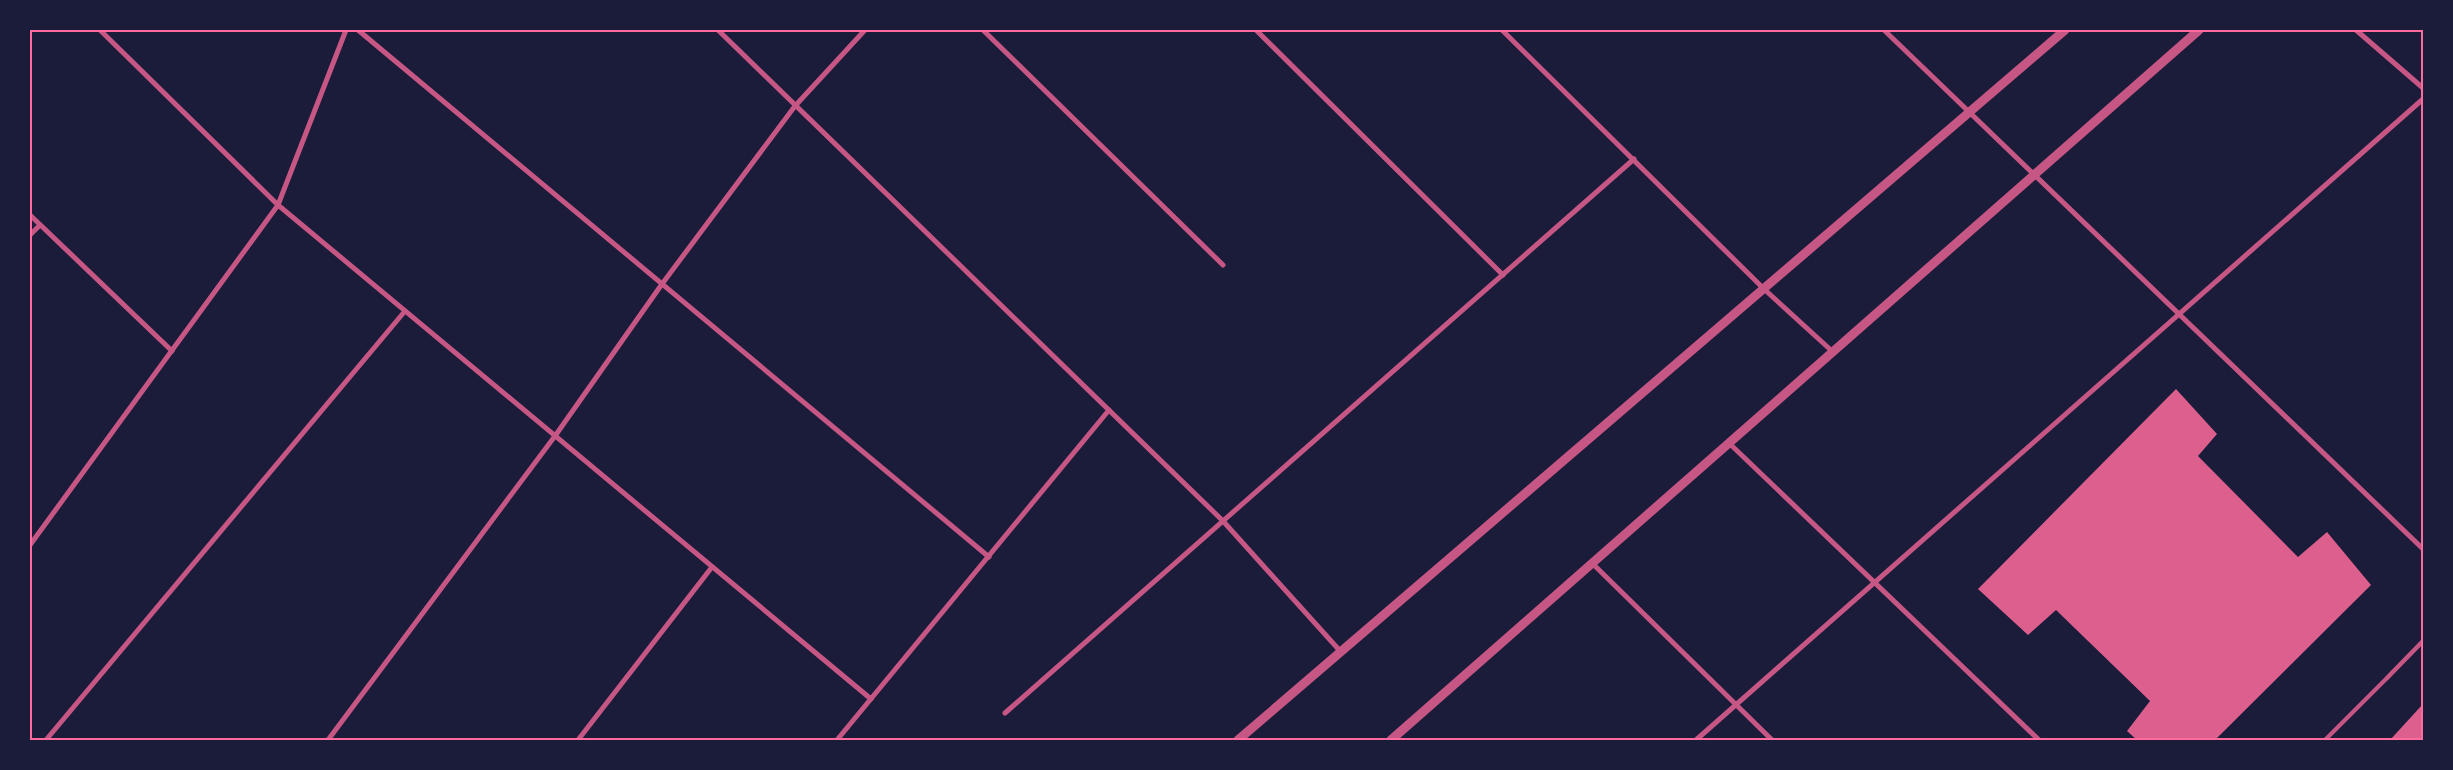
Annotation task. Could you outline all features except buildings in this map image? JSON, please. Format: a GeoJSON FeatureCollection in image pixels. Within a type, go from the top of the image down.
{"type":"FeatureCollection","features":[{"type":"Feature","properties":{"kind":"street"},"geometry":{"type":"LineString","coordinates":[[100,30],[278,205],[872,699]]}},
{"type":"Feature","properties":{"kind":"street"},"geometry":{"type":"LineString","coordinates":[[30,545],[278,205],[346,30]]}},
{"type":"Feature","properties":{"kind":"street"},"geometry":{"type":"LineString","coordinates":[[358,30],[989,556]]}},
{"type":"Feature","properties":{"kind":"street"},"geometry":{"type":"LineString","coordinates":[[718,30],[1223,522],[1341,652]]}},
{"type":"Feature","properties":{"kind":"street"},"geometry":{"type":"LineString","coordinates":[[328,740],[555,436],[662,284],[795,106],[865,30]]}},
{"type":"Feature","properties":{"kind":"street"},"geometry":{"type":"LineString","coordinates":[[983,30],[1223,265]]}},
{"type":"Feature","properties":{"kind":"street"},"geometry":{"type":"LineString","coordinates":[[1256,30],[1503,275]]}},
{"type":"Feature","properties":{"kind":"street"},"geometry":{"type":"LineString","coordinates":[[1502,30],[1764,289],[1834,352]]}},
{"type":"Feature","properties":{"kind":"street"},"geometry":{"type":"LineString","coordinates":[[1884,30],[1968,113],[2423,549]]}},
{"type":"Feature","properties":{"kind":"street"},"geometry":{"type":"LineString","coordinates":[[1238,740],[2065,30]]}},
{"type":"Feature","properties":{"kind":"street"},"geometry":{"type":"LineString","coordinates":[[1390,740],[1730,444],[2199,30]]}},
{"type":"Feature","properties":{"kind":"street"},"geometry":{"type":"LineString","coordinates":[[2356,30],[2423,88]]}},
{"type":"Feature","properties":{"kind":"street"},"geometry":{"type":"LineString","coordinates":[[1696,740],[2423,99]]}},
{"type":"Feature","properties":{"kind":"street"},"geometry":{"type":"LineString","coordinates":[[1005,713],[1634,159]]}},
{"type":"Feature","properties":{"kind":"street"},"geometry":{"type":"LineString","coordinates":[[30,215],[172,351]]}},
{"type":"Feature","properties":{"kind":"street"},"geometry":{"type":"LineString","coordinates":[[30,235],[40,225]]}},
{"type":"Feature","properties":{"kind":"street"},"geometry":{"type":"LineString","coordinates":[[46,740],[405,311]]}},
{"type":"Feature","properties":{"kind":"street"},"geometry":{"type":"LineString","coordinates":[[838,740],[1109,410]]}},
{"type":"Feature","properties":{"kind":"street"},"geometry":{"type":"LineString","coordinates":[[1730,444],[2039,740]]}},
{"type":"Feature","properties":{"kind":"street"},"geometry":{"type":"LineString","coordinates":[[1593,564],[1772,740]]}},
{"type":"Feature","properties":{"kind":"street"},"geometry":{"type":"LineString","coordinates":[[578,740],[712,567]]}},
{"type":"Feature","properties":{"kind":"street"},"geometry":{"type":"LineString","coordinates":[[2387,678],[2423,641]]}},
{"type":"Feature","properties":{"kind":"lane"},"geometry":{"type":"LineString","coordinates":[[2325,740],[2387,678]]}}]}
